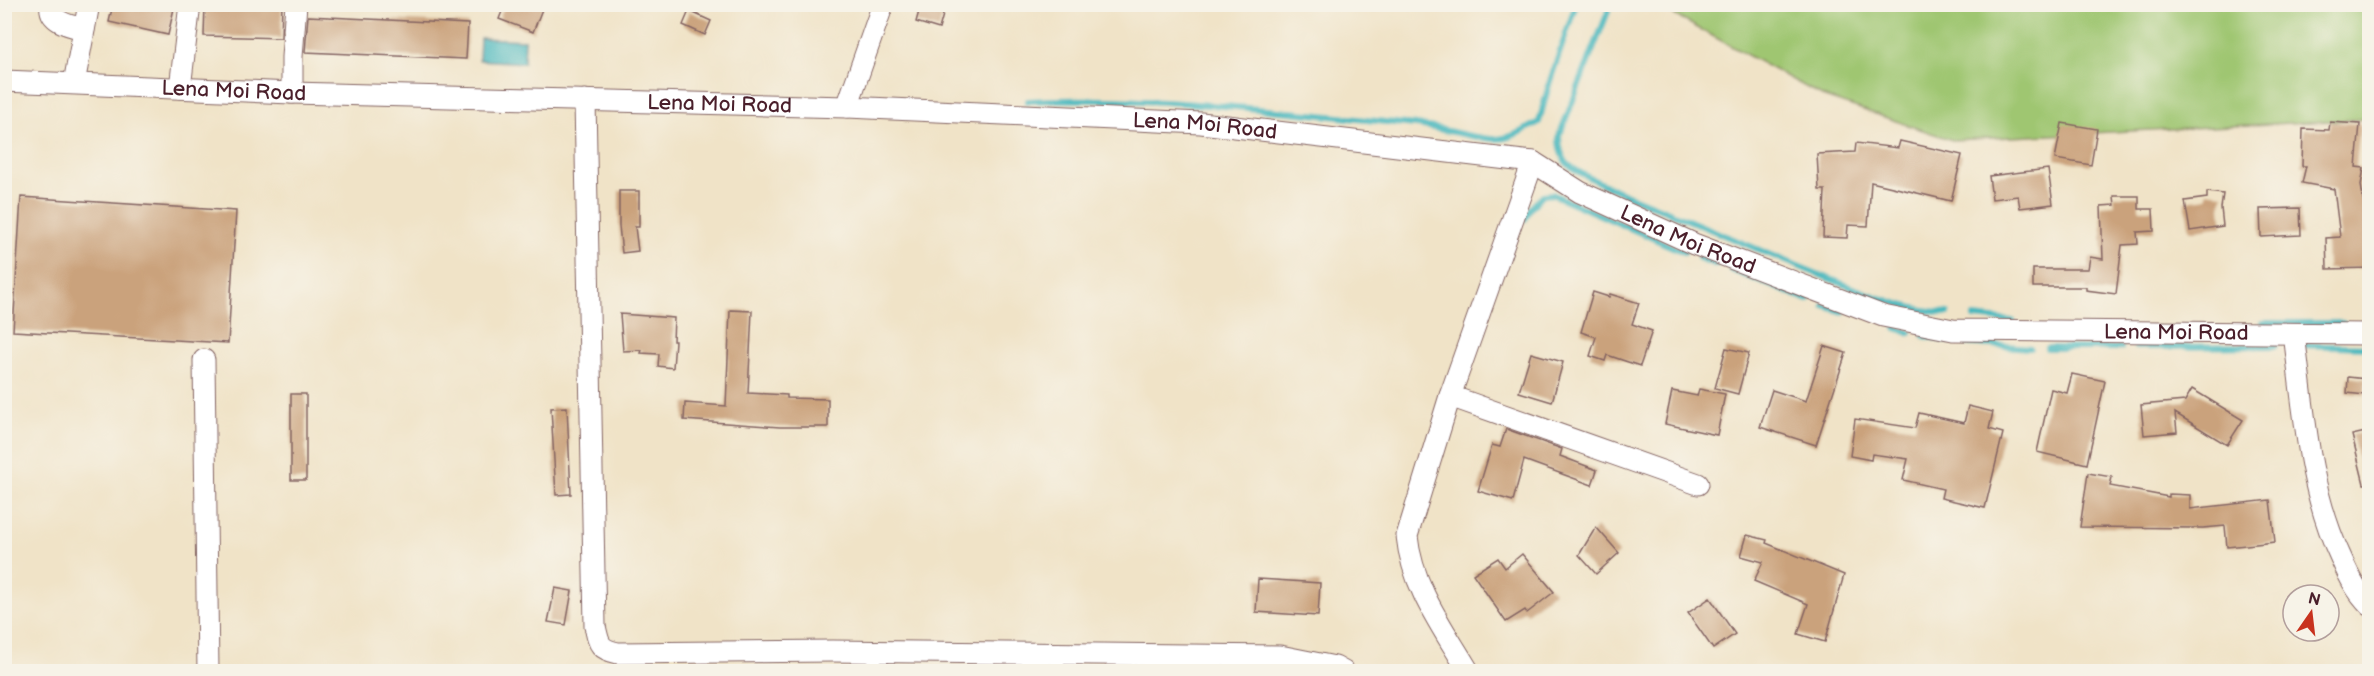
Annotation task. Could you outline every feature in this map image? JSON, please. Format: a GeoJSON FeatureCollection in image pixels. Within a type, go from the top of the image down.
{"type":"FeatureCollection","features":[{"type":"Feature","properties":{"kind":"street"},"geometry":{"type":"LineString","coordinates":[[51,4],[50,10],[53,17],[66,25],[84,29]]}},
{"type":"Feature","properties":{"kind":"street"},"geometry":{"type":"LineString","coordinates":[[75,83],[89,4]]}},
{"type":"Feature","properties":{"kind":"street"},"geometry":{"type":"LineString","coordinates":[[180,88],[190,4]]}},
{"type":"Feature","properties":{"kind":"street"},"geometry":{"type":"LineString","coordinates":[[292,93],[291,57],[296,4]]}},
{"type":"Feature","properties":{"kind":"street"},"geometry":{"type":"LineString","coordinates":[[847,107],[882,4]]}},
{"type":"Feature","properties":{"kind":"street","name":"Lena Moi Road"},"geometry":{"type":"LineString","coordinates":[[4,81],[292,93],[847,107],[1201,123],[1533,162],[1580,192],[1694,244],[1883,316],[1953,330],[2370,334]]}},
{"type":"Feature","properties":{"kind":"street"},"geometry":{"type":"LineString","coordinates":[[585,100],[595,626],[598,643],[607,651],[831,662],[1280,656],[1335,667],[1344,672]]}},
{"type":"Feature","properties":{"kind":"street"},"geometry":{"type":"LineString","coordinates":[[1469,672],[1429,607],[1415,575],[1409,555],[1407,536],[1450,396],[1533,162]]}},
{"type":"Feature","properties":{"kind":"street"},"geometry":{"type":"LineString","coordinates":[[2294,333],[2311,464],[2328,530],[2356,590],[2370,605]]}},
{"type":"Feature","properties":{"kind":"street"},"geometry":{"type":"LineString","coordinates":[[204,360],[208,672]]}},
{"type":"Feature","properties":{"kind":"street"},"geometry":{"type":"LineString","coordinates":[[1450,396],[1698,484]]}},
{"type":"Feature","properties":{"kind":"green space"},"geometry":{"type":"Polygon","coordinates":[[[1656,5],[2369,5],[2369,119],[1952,140],[1822,96],[1656,5]]]}},
{"type":"Feature","properties":{"kind":"water"},"geometry":{"type":"Polygon","coordinates":[[[480,38],[525,40],[524,63],[479,60],[480,38]]]}},
{"type":"Feature","properties":{"kind":"building"},"geometry":{"type":"Polygon","coordinates":[[[113,4],[175,4],[168,35],[109,22],[113,4]]]}},
{"type":"Feature","properties":{"kind":"building"},"geometry":{"type":"Polygon","coordinates":[[[205,4],[282,4],[281,38],[204,36],[205,4]]]}},
{"type":"Feature","properties":{"kind":"building"},"geometry":{"type":"Polygon","coordinates":[[[505,4],[544,4],[533,32],[499,19],[505,4]]]}},
{"type":"Feature","properties":{"kind":"building"},"geometry":{"type":"Polygon","coordinates":[[[921,4],[946,4],[939,29],[916,22],[921,4]]]}},
{"type":"Feature","properties":{"kind":"building"},"geometry":{"type":"Polygon","coordinates":[[[689,11],[711,21],[705,35],[683,25],[689,11]]]}},
{"type":"Feature","properties":{"kind":"building"},"geometry":{"type":"Polygon","coordinates":[[[308,16],[468,24],[466,59],[305,52],[308,16]]]}},
{"type":"Feature","properties":{"kind":"building"},"geometry":{"type":"Polygon","coordinates":[[[2330,122],[2360,124],[2356,167],[2364,168],[2361,185],[2365,211],[2370,210],[2370,268],[2327,269],[2326,238],[2340,237],[2334,189],[2302,183],[2306,166],[2302,166],[2303,129],[2329,130],[2330,122]]]}},
{"type":"Feature","properties":{"kind":"building"},"geometry":{"type":"Polygon","coordinates":[[[2062,123],[2097,129],[2091,165],[2055,159],[2062,123]]]}},
{"type":"Feature","properties":{"kind":"building"},"geometry":{"type":"Polygon","coordinates":[[[1900,141],[1962,155],[1951,201],[1871,182],[1868,226],[1848,225],[1847,238],[1823,237],[1825,190],[1819,190],[1817,154],[1855,152],[1856,143],[1898,148],[1900,141]]]}},
{"type":"Feature","properties":{"kind":"building"},"geometry":{"type":"Polygon","coordinates":[[[2048,169],[2053,204],[2020,208],[2018,196],[1992,199],[1989,176],[2048,169]]]}},
{"type":"Feature","properties":{"kind":"building"},"geometry":{"type":"Polygon","coordinates":[[[619,191],[639,191],[639,227],[635,227],[638,251],[622,253],[619,191]]]}},
{"type":"Feature","properties":{"kind":"building"},"geometry":{"type":"Polygon","coordinates":[[[2207,192],[2223,194],[2221,208],[2223,226],[2190,231],[2185,201],[2207,198],[2207,192]]]}},
{"type":"Feature","properties":{"kind":"building"},"geometry":{"type":"Polygon","coordinates":[[[2114,196],[2139,196],[2139,209],[2153,209],[2154,231],[2137,232],[2138,244],[2122,245],[2116,294],[2086,290],[2086,287],[2033,287],[2033,269],[2088,269],[2090,257],[2103,259],[2101,206],[2115,205],[2114,196]]]}},
{"type":"Feature","properties":{"kind":"building"},"geometry":{"type":"Polygon","coordinates":[[[21,197],[236,211],[228,343],[13,331],[21,197]]]}},
{"type":"Feature","properties":{"kind":"building"},"geometry":{"type":"Polygon","coordinates":[[[2300,208],[2301,235],[2261,237],[2260,209],[2300,208]]]}},
{"type":"Feature","properties":{"kind":"building"},"geometry":{"type":"Polygon","coordinates":[[[1593,292],[1609,297],[1610,294],[1639,303],[1632,324],[1652,331],[1640,366],[1607,355],[1605,361],[1590,356],[1596,337],[1581,332],[1593,292]]]}},
{"type":"Feature","properties":{"kind":"building"},"geometry":{"type":"Polygon","coordinates":[[[730,310],[752,311],[748,393],[787,395],[787,398],[828,399],[828,427],[780,427],[684,420],[685,403],[726,406],[730,310]]]}},
{"type":"Feature","properties":{"kind":"building"},"geometry":{"type":"Polygon","coordinates":[[[620,314],[674,318],[673,368],[658,366],[659,354],[641,353],[642,350],[623,351],[620,314]]]}},
{"type":"Feature","properties":{"kind":"building"},"geometry":{"type":"Polygon","coordinates":[[[1824,346],[1846,353],[1816,445],[1760,427],[1772,390],[1806,401],[1824,346]]]}},
{"type":"Feature","properties":{"kind":"building"},"geometry":{"type":"Polygon","coordinates":[[[1726,348],[1749,353],[1738,394],[1715,388],[1726,348]]]}},
{"type":"Feature","properties":{"kind":"building"},"geometry":{"type":"Polygon","coordinates":[[[1531,353],[1563,362],[1552,402],[1519,392],[1531,353]]]}},
{"type":"Feature","properties":{"kind":"building"},"geometry":{"type":"Polygon","coordinates":[[[2072,374],[2105,381],[2087,464],[2037,452],[2051,389],[2067,393],[2072,374]]]}},
{"type":"Feature","properties":{"kind":"building"},"geometry":{"type":"Polygon","coordinates":[[[2348,377],[2366,379],[2365,395],[2347,393],[2348,377]]]}},
{"type":"Feature","properties":{"kind":"building"},"geometry":{"type":"Polygon","coordinates":[[[1699,389],[1725,394],[1717,435],[1665,424],[1672,391],[1697,396],[1699,389]]]}},
{"type":"Feature","properties":{"kind":"building"},"geometry":{"type":"Polygon","coordinates":[[[2192,389],[2243,420],[2227,445],[2175,413],[2177,432],[2144,435],[2141,405],[2185,401],[2192,389]]]}},
{"type":"Feature","properties":{"kind":"building"},"geometry":{"type":"Polygon","coordinates":[[[291,394],[306,394],[306,480],[291,480],[291,394]]]}},
{"type":"Feature","properties":{"kind":"building"},"geometry":{"type":"Polygon","coordinates":[[[1968,406],[1993,412],[1989,429],[2003,433],[1985,508],[1941,498],[1943,489],[1903,480],[1908,459],[1872,454],[1871,460],[1850,456],[1855,419],[1915,428],[1919,413],[1964,423],[1968,406]]]}},
{"type":"Feature","properties":{"kind":"building"},"geometry":{"type":"Polygon","coordinates":[[[567,407],[571,494],[556,495],[551,408],[567,407]]]}},
{"type":"Feature","properties":{"kind":"building"},"geometry":{"type":"Polygon","coordinates":[[[1506,429],[1562,449],[1560,456],[1597,470],[1592,485],[1524,460],[1513,501],[1478,491],[1492,445],[1500,447],[1506,429]]]}},
{"type":"Feature","properties":{"kind":"building"},"geometry":{"type":"Polygon","coordinates":[[[2370,431],[2370,484],[2364,484],[2352,435],[2370,431]]]}},
{"type":"Feature","properties":{"kind":"building"},"geometry":{"type":"Polygon","coordinates":[[[2088,473],[2112,477],[2110,486],[2169,497],[2169,494],[2190,495],[2190,509],[2270,500],[2275,542],[2227,547],[2225,526],[2203,528],[2080,527],[2088,473]]]}},
{"type":"Feature","properties":{"kind":"building"},"geometry":{"type":"Polygon","coordinates":[[[1596,527],[1619,553],[1596,574],[1579,555],[1596,527]]]}},
{"type":"Feature","properties":{"kind":"building"},"geometry":{"type":"Polygon","coordinates":[[[1747,535],[1767,540],[1766,543],[1844,575],[1825,642],[1798,634],[1808,604],[1754,581],[1763,562],[1741,556],[1747,535]]]}},
{"type":"Feature","properties":{"kind":"building"},"geometry":{"type":"Polygon","coordinates":[[[1522,554],[1554,592],[1527,613],[1525,610],[1506,622],[1473,574],[1498,558],[1505,568],[1522,554]]]}},
{"type":"Feature","properties":{"kind":"building"},"geometry":{"type":"Polygon","coordinates":[[[1258,579],[1320,583],[1318,616],[1256,612],[1258,579]]]}},
{"type":"Feature","properties":{"kind":"building"},"geometry":{"type":"Polygon","coordinates":[[[555,588],[572,591],[566,625],[548,622],[555,588]]]}},
{"type":"Feature","properties":{"kind":"building"},"geometry":{"type":"Polygon","coordinates":[[[1710,598],[1735,634],[1713,649],[1688,613],[1710,598]]]}},
{"type":"Feature","properties":{"kind":"waterway"},"geometry":{"type":"LineString","coordinates":[[1028,101],[1125,100],[1222,106],[1416,125],[1483,138],[1505,138],[1539,122],[1576,4]]}},
{"type":"Feature","properties":{"kind":"waterway"},"geometry":{"type":"LineString","coordinates":[[1611,4],[1559,136],[1560,149],[1566,162],[1584,175],[1614,189],[1825,277],[1901,305],[1948,313]]}},
{"type":"Feature","properties":{"kind":"waterway"},"geometry":{"type":"LineString","coordinates":[[1525,219],[1530,209],[1543,195],[1552,194],[1684,252]]}},
{"type":"Feature","properties":{"kind":"waterway"},"geometry":{"type":"LineString","coordinates":[[1699,258],[1716,265]]}},
{"type":"Feature","properties":{"kind":"waterway"},"geometry":{"type":"LineString","coordinates":[[1731,270],[1808,300]]}},
{"type":"Feature","properties":{"kind":"waterway"},"geometry":{"type":"LineString","coordinates":[[1824,306],[1843,312]]}},
{"type":"Feature","properties":{"kind":"waterway"},"geometry":{"type":"LineString","coordinates":[[1974,317],[2012,321]]}},
{"type":"Feature","properties":{"kind":"waterway"},"geometry":{"type":"LineString","coordinates":[[2262,323],[2343,323]]}},
{"type":"Feature","properties":{"kind":"waterway"},"geometry":{"type":"LineString","coordinates":[[2362,323],[2370,323]]}},
{"type":"Feature","properties":{"kind":"waterway"},"geometry":{"type":"LineString","coordinates":[[1896,328],[1910,333]]}},
{"type":"Feature","properties":{"kind":"waterway"},"geometry":{"type":"LineString","coordinates":[[1924,336],[1949,341]]}},
{"type":"Feature","properties":{"kind":"waterway"},"geometry":{"type":"LineString","coordinates":[[1966,343],[2030,348]]}},
{"type":"Feature","properties":{"kind":"waterway"},"geometry":{"type":"LineString","coordinates":[[2300,345],[2370,347]]}},
{"type":"Feature","properties":{"kind":"waterway"},"geometry":{"type":"LineString","coordinates":[[2136,347],[2275,346]]}},
{"type":"Feature","properties":{"kind":"waterway"},"geometry":{"type":"LineString","coordinates":[[2047,348],[2121,348]]}}]}
